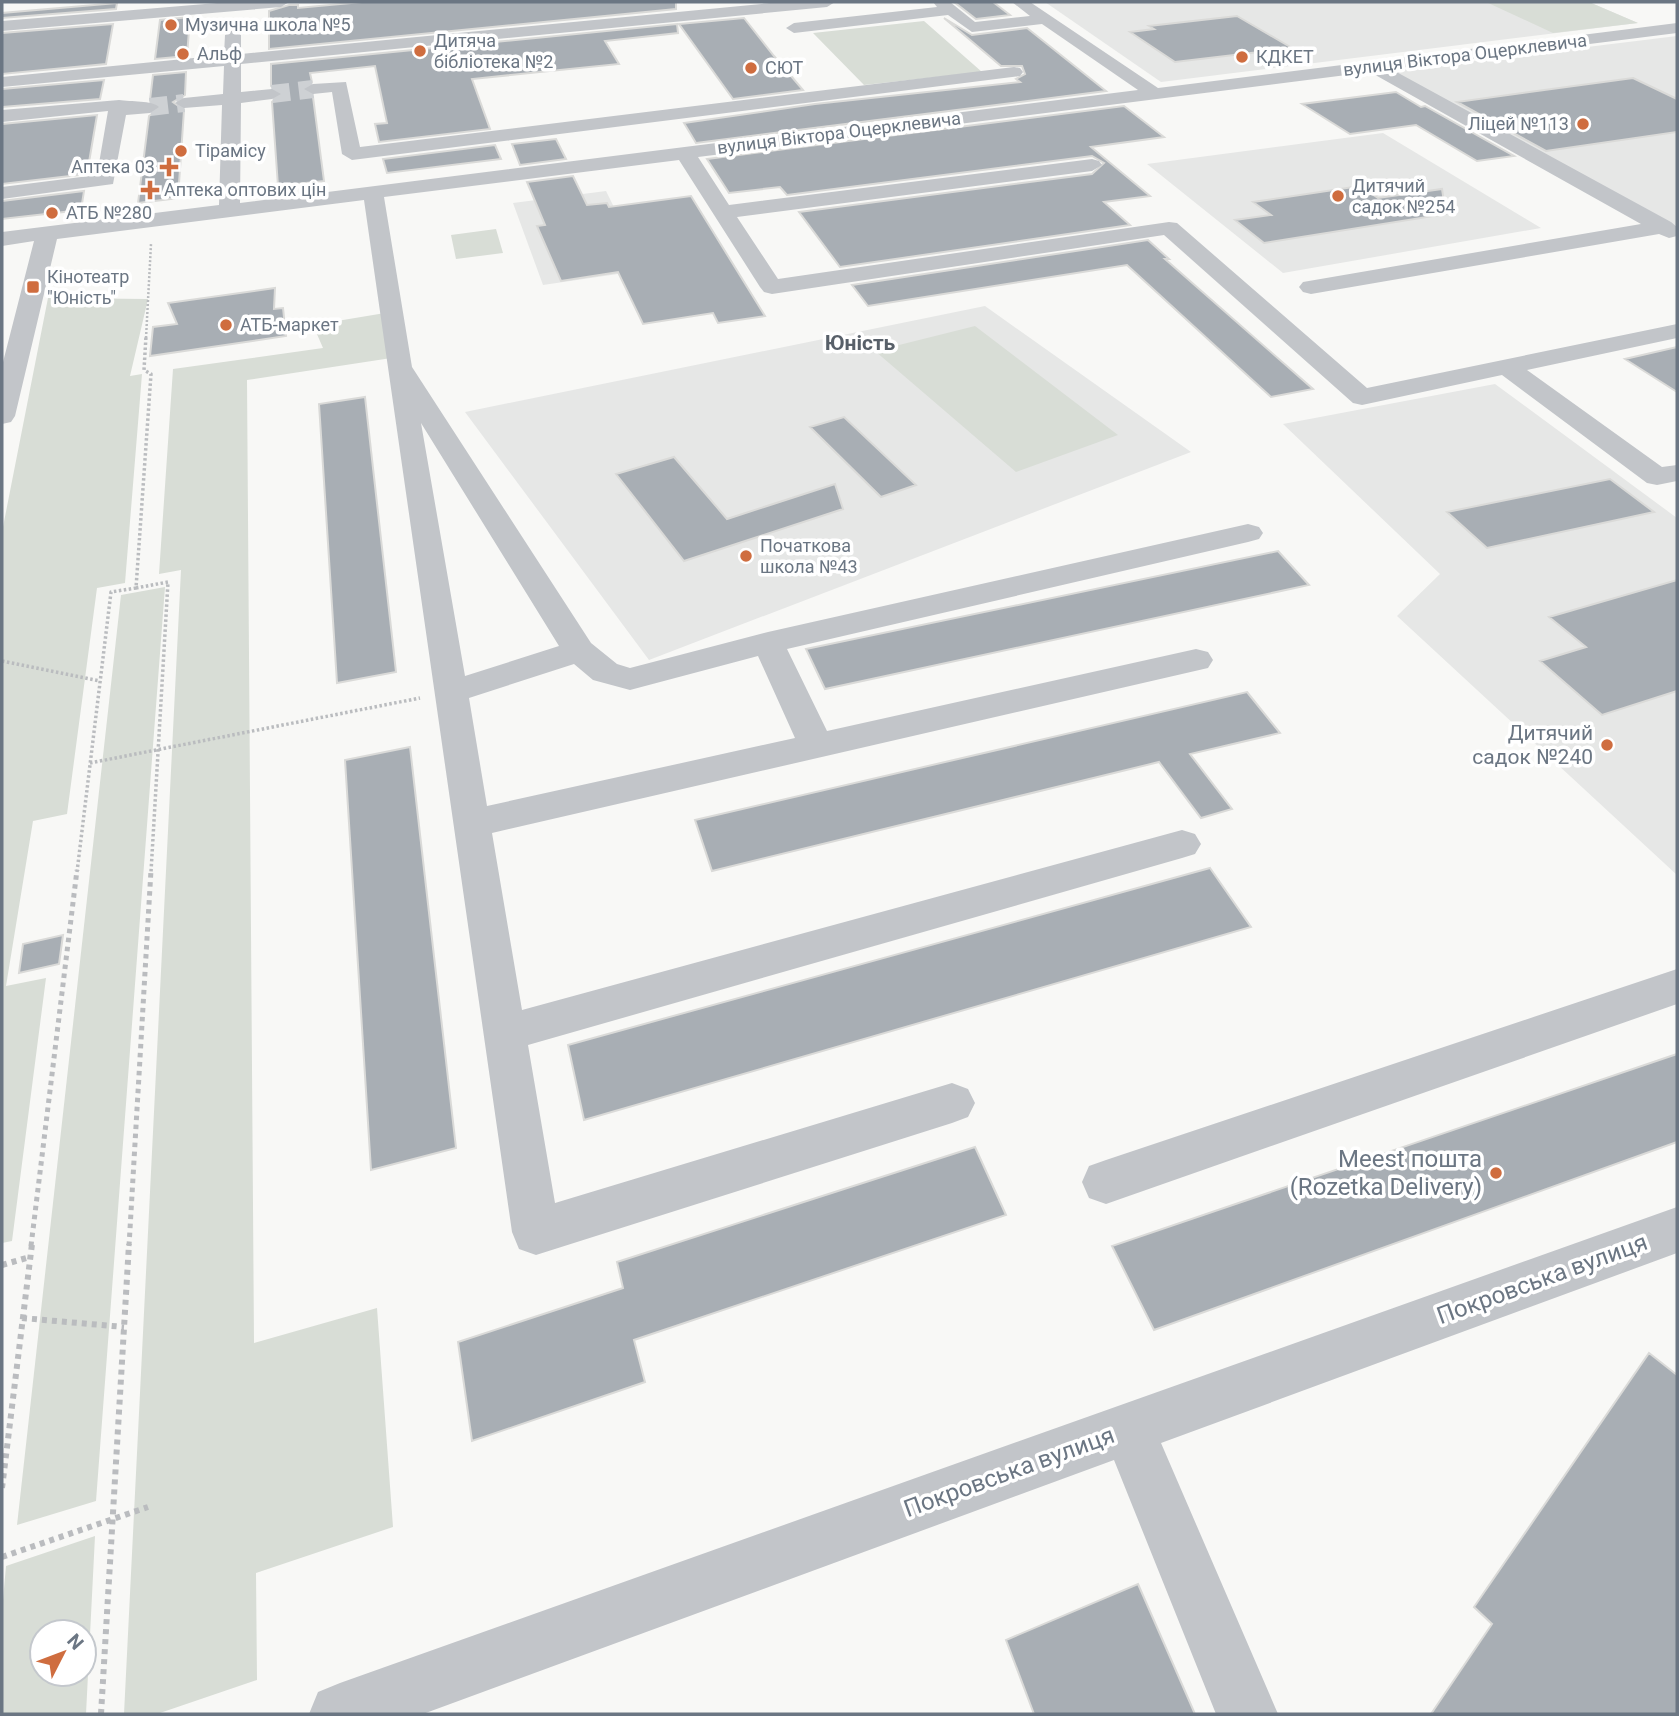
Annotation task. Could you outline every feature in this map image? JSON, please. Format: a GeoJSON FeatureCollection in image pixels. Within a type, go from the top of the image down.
{"type":"FeatureCollection","features":[{"type":"Feature","properties":{"kind":"street"},"geometry":{"type":"LineString","coordinates":[[2,26],[231,4],[281,2]]}},
{"type":"Feature","properties":{"kind":"street"},"geometry":{"type":"LineString","coordinates":[[2,82],[461,45],[653,25],[761,8],[827,2]]}},
{"type":"Feature","properties":{"kind":"street"},"geometry":{"type":"LineString","coordinates":[[1020,2],[1155,94]]}},
{"type":"Feature","properties":{"kind":"street"},"geometry":{"type":"LineString","coordinates":[[229,211],[233,62],[226,38],[231,4]]}},
{"type":"Feature","properties":{"kind":"street"},"geometry":{"type":"LineString","coordinates":[[761,8],[780,29],[946,6],[972,27],[1045,19]]}},
{"type":"Feature","properties":{"kind":"street","name":"вулиця Віктора Оцерклевича"},"geometry":{"type":"LineString","coordinates":[[2,239],[1677,28]]}},
{"type":"Feature","properties":{"kind":"street"},"geometry":{"type":"LineString","coordinates":[[1373,66],[1670,231]]}},
{"type":"Feature","properties":{"kind":"street"},"geometry":{"type":"LineString","coordinates":[[313,89],[346,81],[352,154],[1014,72]]}},
{"type":"Feature","properties":{"kind":"street"},"geometry":{"type":"LineString","coordinates":[[184,103],[272,93]]}},
{"type":"Feature","properties":{"kind":"street"},"geometry":{"type":"LineString","coordinates":[[2,116],[120,105],[106,180],[2,193]]}},
{"type":"Feature","properties":{"kind":"street"},"geometry":{"type":"LineString","coordinates":[[118,110],[150,107]]}},
{"type":"Feature","properties":{"kind":"street"},"geometry":{"type":"LineString","coordinates":[[506,135],[516,174]]}},
{"type":"Feature","properties":{"kind":"street"},"geometry":{"type":"LineString","coordinates":[[685,153],[772,287],[1169,228],[1362,397],[1677,331]]}},
{"type":"Feature","properties":{"kind":"street"},"geometry":{"type":"LineString","coordinates":[[723,212],[1092,164]]}},
{"type":"Feature","properties":{"kind":"street"},"geometry":{"type":"LineString","coordinates":[[373,192],[536,1232],[952,1103]]}},
{"type":"Feature","properties":{"kind":"street"},"geometry":{"type":"LineString","coordinates":[[1311,287],[1670,231]]}},
{"type":"Feature","properties":{"kind":"street"},"geometry":{"type":"LineString","coordinates":[[2,416],[47,234]]}},
{"type":"Feature","properties":{"kind":"street"},"geometry":{"type":"LineString","coordinates":[[400,366],[579,651],[605,672],[630,679],[768,643],[1248,533]]}},
{"type":"Feature","properties":{"kind":"street"},"geometry":{"type":"LineString","coordinates":[[1507,367],[1657,477],[1677,473]]}},
{"type":"Feature","properties":{"kind":"street"},"geometry":{"type":"LineString","coordinates":[[768,643],[816,744]]}},
{"type":"Feature","properties":{"kind":"street"},"geometry":{"type":"LineString","coordinates":[[451,692],[579,651]]}},
{"type":"Feature","properties":{"kind":"street"},"geometry":{"type":"LineString","coordinates":[[472,823],[1196,660]]}},
{"type":"Feature","properties":{"kind":"street"},"geometry":{"type":"LineString","coordinates":[[505,1033],[1182,844]]}},
{"type":"Feature","properties":{"kind":"street"},"geometry":{"type":"LineString","coordinates":[[1106,1182],[1677,987]]}},
{"type":"Feature","properties":{"kind":"street","name":"Покровська вулиця"},"geometry":{"type":"LineString","coordinates":[[340,1714],[1677,1230]]}},
{"type":"Feature","properties":{"kind":"street"},"geometry":{"type":"LineString","coordinates":[[1128,1429],[1247,1714]]}},
{"type":"Feature","properties":{"kind":"path"},"geometry":{"type":"LineString","coordinates":[[135,588],[151,374],[144,370],[151,238]]}},
{"type":"Feature","properties":{"kind":"path"},"geometry":{"type":"LineString","coordinates":[[2,1488],[111,593],[168,582],[101,1714]]}},
{"type":"Feature","properties":{"kind":"path"},"geometry":{"type":"LineString","coordinates":[[2,661],[100,681]]}},
{"type":"Feature","properties":{"kind":"path"},"geometry":{"type":"LineString","coordinates":[[90,763],[451,692]]}},
{"type":"Feature","properties":{"kind":"path"},"geometry":{"type":"LineString","coordinates":[[2,1265],[30,1257]]}},
{"type":"Feature","properties":{"kind":"path"},"geometry":{"type":"LineString","coordinates":[[22,1318],[124,1327]]}},
{"type":"Feature","properties":{"kind":"path"},"geometry":{"type":"LineString","coordinates":[[2,1557],[148,1507]]}},
{"type":"Feature","properties":{"kind":"shaded area","name":"КДКЕТ"},"geometry":{"type":"Polygon","coordinates":[[[1045,2],[1589,2],[1638,23],[1161,82],[1045,2]]]}},
{"type":"Feature","properties":{"kind":"shaded area"},"geometry":{"type":"Polygon","coordinates":[[[1486,2],[1589,2],[1638,23],[1553,33],[1486,2]]]}},
{"type":"Feature","properties":{"kind":"shaded area"},"geometry":{"type":"Polygon","coordinates":[[[924,21],[982,72],[864,85],[813,33],[924,21]]]}},
{"type":"Feature","properties":{"kind":"shaded area","name":"Ліцей №113"},"geometry":{"type":"Polygon","coordinates":[[[1677,36],[1677,227],[1392,71],[1677,36]]]}},
{"type":"Feature","properties":{"kind":"shaded area","name":"Дитячий садок №254"},"geometry":{"type":"Polygon","coordinates":[[[1383,133],[1541,228],[1283,273],[1147,164],[1383,133]]]}},
{"type":"Feature","properties":{"kind":"shaded area"},"geometry":{"type":"Polygon","coordinates":[[[606,191],[645,270],[543,285],[513,203],[606,191]]]}},
{"type":"Feature","properties":{"kind":"shaded area"},"geometry":{"type":"Polygon","coordinates":[[[496,229],[503,253],[456,259],[451,235],[496,229]]]}},
{"type":"Feature","properties":{"kind":"shaded area"},"geometry":{"type":"Polygon","coordinates":[[[48,298],[148,299],[130,376],[142,374],[125,583],[97,588],[67,814],[33,821],[6,986],[46,978],[12,1241],[2,1243],[2,532],[48,298]]]}},
{"type":"Feature","properties":{"kind":"shaded area","name":"Початкова школа №43"},"geometry":{"type":"Polygon","coordinates":[[[985,306],[1191,452],[649,660],[465,412],[985,306]]]}},
{"type":"Feature","properties":{"kind":"shaded area"},"geometry":{"type":"Polygon","coordinates":[[[391,312],[398,357],[247,380],[254,1343],[377,1308],[393,1527],[256,1573],[257,1680],[157,1714],[124,1714],[181,570],[159,574],[173,369],[323,348],[313,325],[391,312]]]}},
{"type":"Feature","properties":{"kind":"shaded area"},"geometry":{"type":"Polygon","coordinates":[[[975,326],[1118,435],[1016,472],[875,351],[975,326]]]}},
{"type":"Feature","properties":{"kind":"shaded area"},"geometry":{"type":"Polygon","coordinates":[[[1495,384],[1677,518],[1677,875],[1397,616],[1440,574],[1283,424],[1495,384]]]}},
{"type":"Feature","properties":{"kind":"shaded area"},"geometry":{"type":"Polygon","coordinates":[[[165,587],[96,1501],[17,1525],[121,595],[165,587]]]}},
{"type":"Feature","properties":{"kind":"shaded area"},"geometry":{"type":"Polygon","coordinates":[[[95,1536],[91,1618],[28,1618],[28,1688],[87,1688],[86,1714],[2,1714],[2,1611],[6,1566],[95,1536]]]}},
{"type":"Feature","properties":{"kind":"building"},"geometry":{"type":"Polygon","coordinates":[[[362,2],[676,2],[676,9],[269,49],[269,11],[289,5],[298,5],[298,8],[362,2]]]}},
{"type":"Feature","properties":{"kind":"building"},"geometry":{"type":"Polygon","coordinates":[[[954,2],[993,2],[1010,15],[976,19],[954,2]]]}},
{"type":"Feature","properties":{"kind":"building"},"geometry":{"type":"Polygon","coordinates":[[[117,3],[116,9],[2,18],[2,13],[117,3]]]}},
{"type":"Feature","properties":{"kind":"building"},"geometry":{"type":"Polygon","coordinates":[[[1237,16],[1292,48],[1175,62],[1130,32],[1154,29],[1149,26],[1237,16]]]}},
{"type":"Feature","properties":{"kind":"building"},"geometry":{"type":"Polygon","coordinates":[[[190,17],[187,56],[155,59],[160,20],[190,17]]]}},
{"type":"Feature","properties":{"kind":"building"},"geometry":{"type":"Polygon","coordinates":[[[744,18],[803,90],[733,99],[679,24],[744,18]]]}},
{"type":"Feature","properties":{"kind":"building"},"geometry":{"type":"Polygon","coordinates":[[[944,18],[972,35],[1027,28],[1106,91],[696,143],[684,123],[815,104],[1020,82],[1016,79],[1025,74],[1022,66],[1001,66],[944,18]]]}},
{"type":"Feature","properties":{"kind":"building"},"geometry":{"type":"Polygon","coordinates":[[[113,24],[106,64],[2,74],[2,33],[113,24]]]}},
{"type":"Feature","properties":{"kind":"building"},"geometry":{"type":"Polygon","coordinates":[[[677,24],[678,33],[605,41],[619,64],[472,79],[490,129],[379,142],[375,124],[387,123],[375,66],[310,73],[312,82],[302,90],[313,97],[324,181],[278,186],[272,102],[283,93],[271,86],[271,64],[677,24]]]}},
{"type":"Feature","properties":{"kind":"building"},"geometry":{"type":"Polygon","coordinates":[[[186,72],[185,95],[173,102],[184,110],[178,198],[138,203],[149,116],[162,107],[150,100],[153,75],[186,72]]]}},
{"type":"Feature","properties":{"kind":"building"},"geometry":{"type":"Polygon","coordinates":[[[1633,78],[1677,99],[1677,132],[1546,151],[1457,102],[1633,78]]]}},
{"type":"Feature","properties":{"kind":"building"},"geometry":{"type":"Polygon","coordinates":[[[104,80],[100,99],[2,107],[2,89],[104,80]]]}},
{"type":"Feature","properties":{"kind":"building"},"geometry":{"type":"Polygon","coordinates":[[[1396,92],[1514,156],[1477,161],[1416,125],[1350,134],[1302,104],[1396,92]]]}},
{"type":"Feature","properties":{"kind":"building"},"geometry":{"type":"Polygon","coordinates":[[[1124,106],[1164,137],[1091,147],[1150,196],[1104,202],[1130,225],[840,267],[799,212],[1092,174],[1104,163],[1092,156],[787,195],[780,187],[729,193],[707,159],[1124,106]]]}},
{"type":"Feature","properties":{"kind":"building"},"geometry":{"type":"Polygon","coordinates":[[[97,115],[87,174],[2,184],[2,124],[97,115]]]}},
{"type":"Feature","properties":{"kind":"building"},"geometry":{"type":"Polygon","coordinates":[[[556,139],[566,159],[520,165],[512,144],[556,139]]]}},
{"type":"Feature","properties":{"kind":"building"},"geometry":{"type":"Polygon","coordinates":[[[495,145],[501,159],[387,173],[383,159],[495,145]]]}},
{"type":"Feature","properties":{"kind":"building"},"geometry":{"type":"Polygon","coordinates":[[[573,176],[587,205],[607,203],[609,207],[691,196],[765,316],[718,323],[713,313],[643,324],[618,272],[561,281],[537,226],[545,225],[527,182],[573,176]]]}},
{"type":"Feature","properties":{"kind":"building"},"geometry":{"type":"Polygon","coordinates":[[[1360,186],[1378,198],[1442,189],[1446,214],[1264,243],[1235,220],[1271,215],[1253,202],[1360,186]]]}},
{"type":"Feature","properties":{"kind":"building"},"geometry":{"type":"Polygon","coordinates":[[[84,191],[81,210],[2,219],[2,201],[84,191]]]}},
{"type":"Feature","properties":{"kind":"building"},"geometry":{"type":"Polygon","coordinates":[[[1148,240],[1169,259],[1165,259],[1313,389],[1271,397],[1127,265],[868,306],[852,285],[1148,240]]]}},
{"type":"Feature","properties":{"kind":"building","name":"АТБ-маркет"},"geometry":{"type":"Polygon","coordinates":[[[275,288],[274,309],[283,308],[286,336],[150,356],[153,327],[177,324],[168,303],[275,288]]]}},
{"type":"Feature","properties":{"kind":"building"},"geometry":{"type":"Polygon","coordinates":[[[1677,347],[1677,392],[1625,359],[1677,347]]]}},
{"type":"Feature","properties":{"kind":"building"},"geometry":{"type":"Polygon","coordinates":[[[365,397],[396,672],[337,683],[319,404],[365,397]]]}},
{"type":"Feature","properties":{"kind":"building"},"geometry":{"type":"Polygon","coordinates":[[[844,417],[916,485],[881,497],[810,427],[844,417]]]}},
{"type":"Feature","properties":{"kind":"building"},"geometry":{"type":"Polygon","coordinates":[[[674,457],[727,519],[835,484],[843,509],[684,561],[616,474],[674,457]]]}},
{"type":"Feature","properties":{"kind":"building"},"geometry":{"type":"Polygon","coordinates":[[[1610,479],[1654,512],[1487,548],[1447,512],[1610,479]]]}},
{"type":"Feature","properties":{"kind":"building"},"geometry":{"type":"Polygon","coordinates":[[[1278,551],[1309,585],[825,689],[806,649],[1278,551]]]}},
{"type":"Feature","properties":{"kind":"building"},"geometry":{"type":"Polygon","coordinates":[[[1677,580],[1677,691],[1602,715],[1540,661],[1586,647],[1549,617],[1677,580]]]}},
{"type":"Feature","properties":{"kind":"building"},"geometry":{"type":"Polygon","coordinates":[[[1247,692],[1280,733],[1190,754],[1232,809],[1201,818],[1159,762],[712,871],[695,820],[1247,692]]]}},
{"type":"Feature","properties":{"kind":"building"},"geometry":{"type":"Polygon","coordinates":[[[410,747],[456,1148],[371,1170],[345,760],[410,747]]]}},
{"type":"Feature","properties":{"kind":"building"},"geometry":{"type":"Polygon","coordinates":[[[1210,868],[1251,927],[584,1120],[568,1045],[1210,868]]]}},
{"type":"Feature","properties":{"kind":"building"},"geometry":{"type":"Polygon","coordinates":[[[63,935],[59,964],[19,973],[23,944],[63,935]]]}},
{"type":"Feature","properties":{"kind":"building"},"geometry":{"type":"Polygon","coordinates":[[[1677,1054],[1677,1142],[1154,1330],[1112,1246],[1677,1054]]]}},
{"type":"Feature","properties":{"kind":"building"},"geometry":{"type":"Polygon","coordinates":[[[975,1147],[1006,1215],[634,1340],[645,1382],[472,1441],[458,1342],[623,1288],[617,1262],[975,1147]]]}},
{"type":"Feature","properties":{"kind":"building"},"geometry":{"type":"Polygon","coordinates":[[[1649,1353],[1677,1375],[1677,1714],[1431,1714],[1492,1624],[1474,1607],[1649,1353]]]}},
{"type":"Feature","properties":{"kind":"building"},"geometry":{"type":"Polygon","coordinates":[[[1138,1584],[1195,1714],[1034,1714],[1006,1640],[1138,1584]]]}},
{"type":"Feature","properties":{"kind":"tunnel"},"geometry":{"type":"LineString","coordinates":[[272,94],[313,89]]}},
{"type":"Feature","properties":{"kind":"tunnel"},"geometry":{"type":"LineString","coordinates":[[150,107],[184,103]]}},
{"type":"Feature","properties":{"kind":"place","name":"Музична школа №5"},"geometry":{"type":"Point","coordinates":[171,25]}},
{"type":"Feature","properties":{"kind":"place","name":"Дитяча бібліотека №2"},"geometry":{"type":"Point","coordinates":[420,51]}},
{"type":"Feature","properties":{"kind":"place","name":"Альф"},"geometry":{"type":"Point","coordinates":[183,54]}},
{"type":"Feature","properties":{"kind":"place","name":"КДКЕТ"},"geometry":{"type":"Point","coordinates":[1242,57]}},
{"type":"Feature","properties":{"kind":"place","name":"СЮТ"},"geometry":{"type":"Point","coordinates":[751,68]}},
{"type":"Feature","properties":{"kind":"place","name":"Ліцей №113"},"geometry":{"type":"Point","coordinates":[1583,124]}},
{"type":"Feature","properties":{"kind":"place","name":"Тірамісу"},"geometry":{"type":"Point","coordinates":[181,151]}},
{"type":"Feature","properties":{"kind":"place","name":"Аптека 03"},"geometry":{"type":"Point","coordinates":[169,167]}},
{"type":"Feature","properties":{"kind":"place","name":"Аптека оптових цін"},"geometry":{"type":"Point","coordinates":[150,190]}},
{"type":"Feature","properties":{"kind":"place","name":"Дитячий садок №254"},"geometry":{"type":"Point","coordinates":[1338,196]}},
{"type":"Feature","properties":{"kind":"place","name":"АТБ №280"},"geometry":{"type":"Point","coordinates":[52,213]}},
{"type":"Feature","properties":{"kind":"place","name":"Кінотеатр \"Юність\""},"geometry":{"type":"Point","coordinates":[33,287]}},
{"type":"Feature","properties":{"kind":"place","name":"АТБ-маркет"},"geometry":{"type":"Point","coordinates":[226,325]}},
{"type":"Feature","properties":{"kind":"place","name":"Початкова школа №43"},"geometry":{"type":"Point","coordinates":[746,556]}},
{"type":"Feature","properties":{"kind":"place","name":"Дитячий садок №240"},"geometry":{"type":"Point","coordinates":[1607,745]}},
{"type":"Feature","properties":{"kind":"place","name":"Meest пошта (Rozetka Delivery)"},"geometry":{"type":"Point","coordinates":[1496,1173]}},
{"type":"Feature","properties":{"kind":"district","name":"Юність"},"geometry":{"type":"Point","coordinates":[860,343]}}]}
